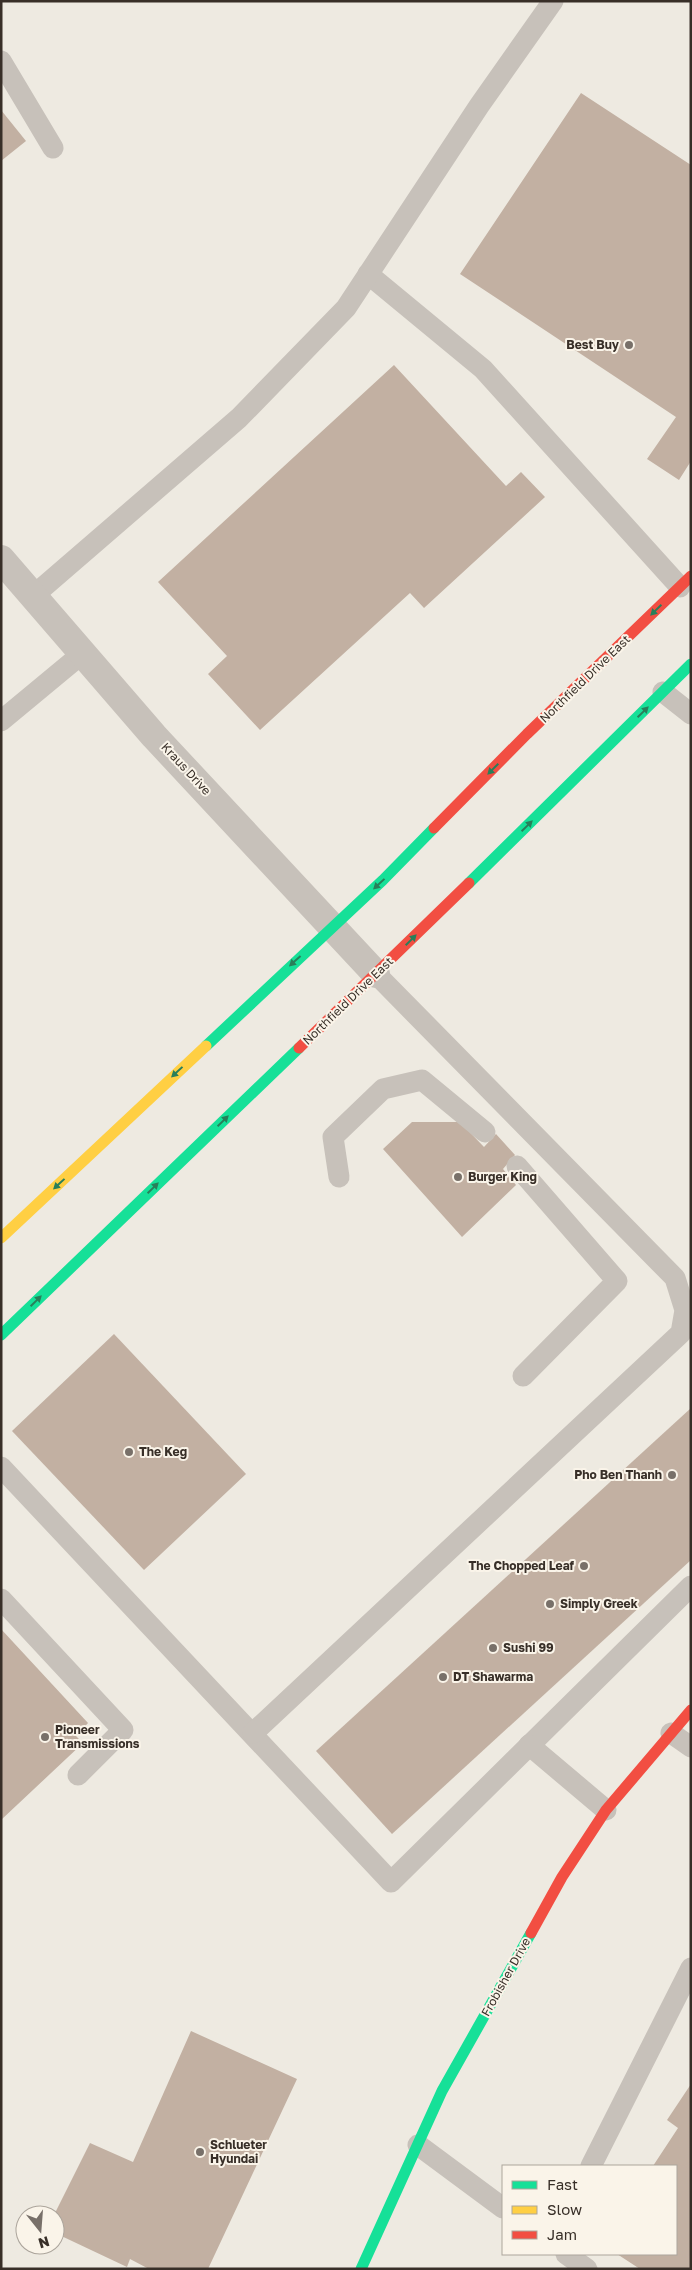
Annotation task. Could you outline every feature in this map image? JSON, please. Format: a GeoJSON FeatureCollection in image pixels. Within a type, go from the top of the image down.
{"type":"FeatureCollection","features":[{"type":"Feature","properties":{"kind":"main road","name":"Northfield Drive East"},"geometry":{"type":"LineString","coordinates":[[1,1238],[383,880],[527,734],[685,581]]}},
{"type":"Feature","properties":{"kind":"main road","name":"Northfield Drive East"},"geometry":{"type":"LineString","coordinates":[[1,1335],[376,974],[691,664]]}},
{"type":"Feature","properties":{"kind":"main road","name":"Frobisher Drive"},"geometry":{"type":"LineString","coordinates":[[361,2269],[442,2091],[557,1885],[606,1810],[691,1710]]}},
{"type":"Feature","properties":{"kind":"street","name":"Kraus Drive"},"geometry":{"type":"LineString","coordinates":[[1,559],[154,736],[376,974]]}},
{"type":"Feature","properties":{"kind":"lane"},"geometry":{"type":"LineString","coordinates":[[33,596],[239,418],[346,308],[479,106],[553,1]]}},
{"type":"Feature","properties":{"kind":"lane"},"geometry":{"type":"LineString","coordinates":[[1,61],[53,148]]}},
{"type":"Feature","properties":{"kind":"lane"},"geometry":{"type":"LineString","coordinates":[[368,274],[483,370],[685,581]]}},
{"type":"Feature","properties":{"kind":"lane"},"geometry":{"type":"LineString","coordinates":[[1,721],[82,653]]}},
{"type":"Feature","properties":{"kind":"lane"},"geometry":{"type":"LineString","coordinates":[[663,692],[691,714]]}},
{"type":"Feature","properties":{"kind":"lane"},"geometry":{"type":"LineString","coordinates":[[253,1734],[686,1335],[685,1310],[675,1278],[376,974]]}},
{"type":"Feature","properties":{"kind":"lane"},"geometry":{"type":"LineString","coordinates":[[338,1177],[332,1137],[383,1089],[422,1080],[485,1132]]}},
{"type":"Feature","properties":{"kind":"lane"},"geometry":{"type":"LineString","coordinates":[[517,1166],[617,1281],[523,1376]]}},
{"type":"Feature","properties":{"kind":"lane"},"geometry":{"type":"LineString","coordinates":[[4,1476],[253,1734],[391,1882],[691,1586]]}},
{"type":"Feature","properties":{"kind":"lane"},"geometry":{"type":"LineString","coordinates":[[1,1599],[123,1730],[78,1774]]}},
{"type":"Feature","properties":{"kind":"lane"},"geometry":{"type":"LineString","coordinates":[[671,1733],[691,1747]]}},
{"type":"Feature","properties":{"kind":"lane"},"geometry":{"type":"LineString","coordinates":[[529,1745],[606,1810]]}},
{"type":"Feature","properties":{"kind":"lane"},"geometry":{"type":"LineString","coordinates":[[592,2165],[691,1968]]}},
{"type":"Feature","properties":{"kind":"lane"},"geometry":{"type":"LineString","coordinates":[[418,2145],[502,2207]]}},
{"type":"Feature","properties":{"kind":"lane"},"geometry":{"type":"LineString","coordinates":[[567,2255],[587,2269]]}},
{"type":"Feature","properties":{"kind":"building","name":"Best Buy"},"geometry":{"type":"Polygon","coordinates":[[[581,93],[691,165],[691,461],[679,480],[647,459],[676,417],[460,274],[581,93]]]}},
{"type":"Feature","properties":{"kind":"building"},"geometry":{"type":"Polygon","coordinates":[[[1,110],[26,141],[1,161],[1,110]]]}},
{"type":"Feature","properties":{"kind":"building"},"geometry":{"type":"Polygon","coordinates":[[[394,365],[506,486],[521,472],[545,497],[424,608],[410,593],[260,730],[208,674],[227,656],[158,582],[394,365]]]}},
{"type":"Feature","properties":{"kind":"building","name":"Burger King"},"geometry":{"type":"Polygon","coordinates":[[[412,1122],[460,1122],[484,1147],[496,1134],[515,1155],[503,1169],[516,1185],[462,1237],[383,1149],[412,1122]]]}},
{"type":"Feature","properties":{"kind":"building","name":"The Keg"},"geometry":{"type":"Polygon","coordinates":[[[114,1334],[246,1474],[144,1570],[12,1431],[114,1334]]]}},
{"type":"Feature","properties":{"kind":"building"},"geometry":{"type":"Polygon","coordinates":[[[691,1408],[691,1560],[392,1834],[316,1751],[691,1408]]]}},
{"type":"Feature","properties":{"kind":"building"},"geometry":{"type":"Polygon","coordinates":[[[1,1629],[88,1723],[76,1736],[83,1743],[1,1820],[1,1629]]]}},
{"type":"Feature","properties":{"kind":"building","name":"Schlueter Hyundai"},"geometry":{"type":"Polygon","coordinates":[[[191,2031],[297,2079],[208,2269],[149,2269],[130,2259],[127,2267],[65,2238],[65,2205],[59,2205],[90,2143],[133,2162],[191,2031]]]}},
{"type":"Feature","properties":{"kind":"building"},"geometry":{"type":"Polygon","coordinates":[[[691,2084],[691,2269],[640,2269],[619,2255],[677,2255],[677,2165],[654,2165],[678,2128],[667,2120],[691,2084]]]}},
{"type":"Feature","properties":{"kind":"traffic: fast"},"geometry":{"type":"LineString","coordinates":[[469,883],[691,664]]}},
{"type":"Feature","properties":{"kind":"traffic: fast"},"geometry":{"type":"LineString","coordinates":[[206,1046],[383,880],[434,828]]}},
{"type":"Feature","properties":{"kind":"traffic: fast"},"geometry":{"type":"LineString","coordinates":[[1,1335],[299,1048]]}},
{"type":"Feature","properties":{"kind":"traffic: fast"},"geometry":{"type":"LineString","coordinates":[[361,2269],[442,2091],[531,1933]]}},
{"type":"Feature","properties":{"kind":"traffic: slow"},"geometry":{"type":"LineString","coordinates":[[1,1238],[206,1046]]}},
{"type":"Feature","properties":{"kind":"traffic: jam"},"geometry":{"type":"LineString","coordinates":[[434,828],[527,734],[691,576]]}},
{"type":"Feature","properties":{"kind":"traffic: jam"},"geometry":{"type":"LineString","coordinates":[[299,1048],[469,883]]}},
{"type":"Feature","properties":{"kind":"traffic: jam"},"geometry":{"type":"LineString","coordinates":[[531,1933],[562,1877],[606,1810],[691,1710]]}},
{"type":"Feature","properties":{"kind":"place","name":"Best Buy"},"geometry":{"type":"Point","coordinates":[629,345]}},
{"type":"Feature","properties":{"kind":"place","name":"Burger King"},"geometry":{"type":"Point","coordinates":[458,1177]}},
{"type":"Feature","properties":{"kind":"place","name":"The Keg"},"geometry":{"type":"Point","coordinates":[129,1452]}},
{"type":"Feature","properties":{"kind":"place","name":"Pho Ben Thanh"},"geometry":{"type":"Point","coordinates":[672,1475]}},
{"type":"Feature","properties":{"kind":"place","name":"The Chopped Leaf"},"geometry":{"type":"Point","coordinates":[584,1566]}},
{"type":"Feature","properties":{"kind":"place","name":"Simply Greek"},"geometry":{"type":"Point","coordinates":[550,1604]}},
{"type":"Feature","properties":{"kind":"place","name":"Sushi 99"},"geometry":{"type":"Point","coordinates":[493,1648]}},
{"type":"Feature","properties":{"kind":"place","name":"DT Shawarma"},"geometry":{"type":"Point","coordinates":[443,1677]}},
{"type":"Feature","properties":{"kind":"place","name":"Pioneer Transmissions"},"geometry":{"type":"Point","coordinates":[45,1737]}},
{"type":"Feature","properties":{"kind":"place","name":"Schlueter Hyundai"},"geometry":{"type":"Point","coordinates":[200,2152]}}]}
